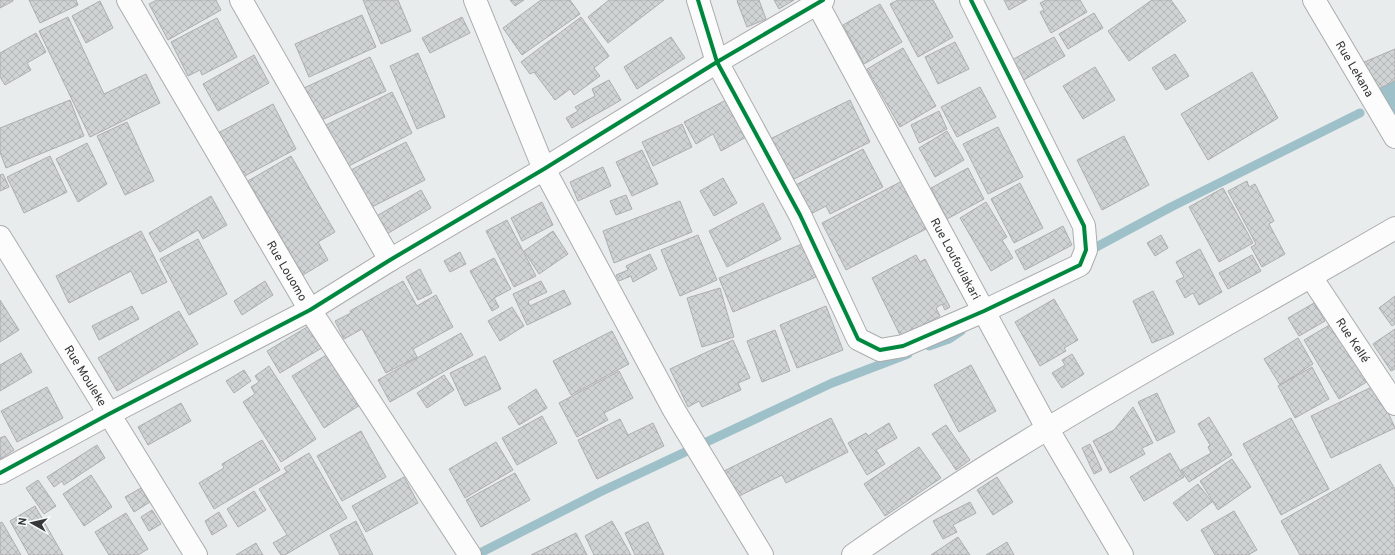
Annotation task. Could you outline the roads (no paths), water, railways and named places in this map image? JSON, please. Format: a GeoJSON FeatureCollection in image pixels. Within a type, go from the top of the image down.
{"type":"FeatureCollection","features":[{"type":"Feature","properties":{"kind":"street","name":"Rue Louomo"},"geometry":{"type":"LineString","coordinates":[[128,0],[310,310],[470,555]]}},
{"type":"Feature","properties":{"kind":"street"},"geometry":{"type":"LineString","coordinates":[[241,0],[390,260]]}},
{"type":"Feature","properties":{"kind":"street"},"geometry":{"type":"LineString","coordinates":[[476,0],[544,168],[674,410],[762,555]]}},
{"type":"Feature","properties":{"kind":"street"},"geometry":{"type":"LineString","coordinates":[[698,0],[718,62],[800,215],[858,339],[880,350],[903,346],[1080,265],[1086,250],[1084,226],[971,0]]}},
{"type":"Feature","properties":{"kind":"street","name":"Rue Lekana"},"geometry":{"type":"LineString","coordinates":[[1314,0],[1395,137]]}},
{"type":"Feature","properties":{"kind":"street"},"geometry":{"type":"LineString","coordinates":[[0,473],[108,414],[310,310],[390,260],[820,2]]}},
{"type":"Feature","properties":{"kind":"street","name":"Rue Loufoulakari"},"geometry":{"type":"LineString","coordinates":[[820,2],[1048,428],[1122,555]]}},
{"type":"Feature","properties":{"kind":"street"},"geometry":{"type":"LineString","coordinates":[[853,555],[904,519],[1048,428],[1395,228]]}},
{"type":"Feature","properties":{"kind":"street","name":"Rue Mouleke"},"geometry":{"type":"LineString","coordinates":[[0,237],[196,555]]}},
{"type":"Feature","properties":{"kind":"street","name":"Rue Kellé"},"geometry":{"type":"LineString","coordinates":[[1312,277],[1395,404]]}},
{"type":"Feature","properties":{"kind":"waterway"},"geometry":{"type":"LineString","coordinates":[[1391,98],[1395,96]]}},
{"type":"Feature","properties":{"kind":"waterway"},"geometry":{"type":"LineString","coordinates":[[1087,252],[1171,207],[1360,113]]}},
{"type":"Feature","properties":{"kind":"waterway"},"geometry":{"type":"LineString","coordinates":[[929,346],[949,339],[961,331]]}},
{"type":"Feature","properties":{"kind":"waterway"},"geometry":{"type":"LineString","coordinates":[[476,555],[600,492],[832,383],[908,354]]}}]}
